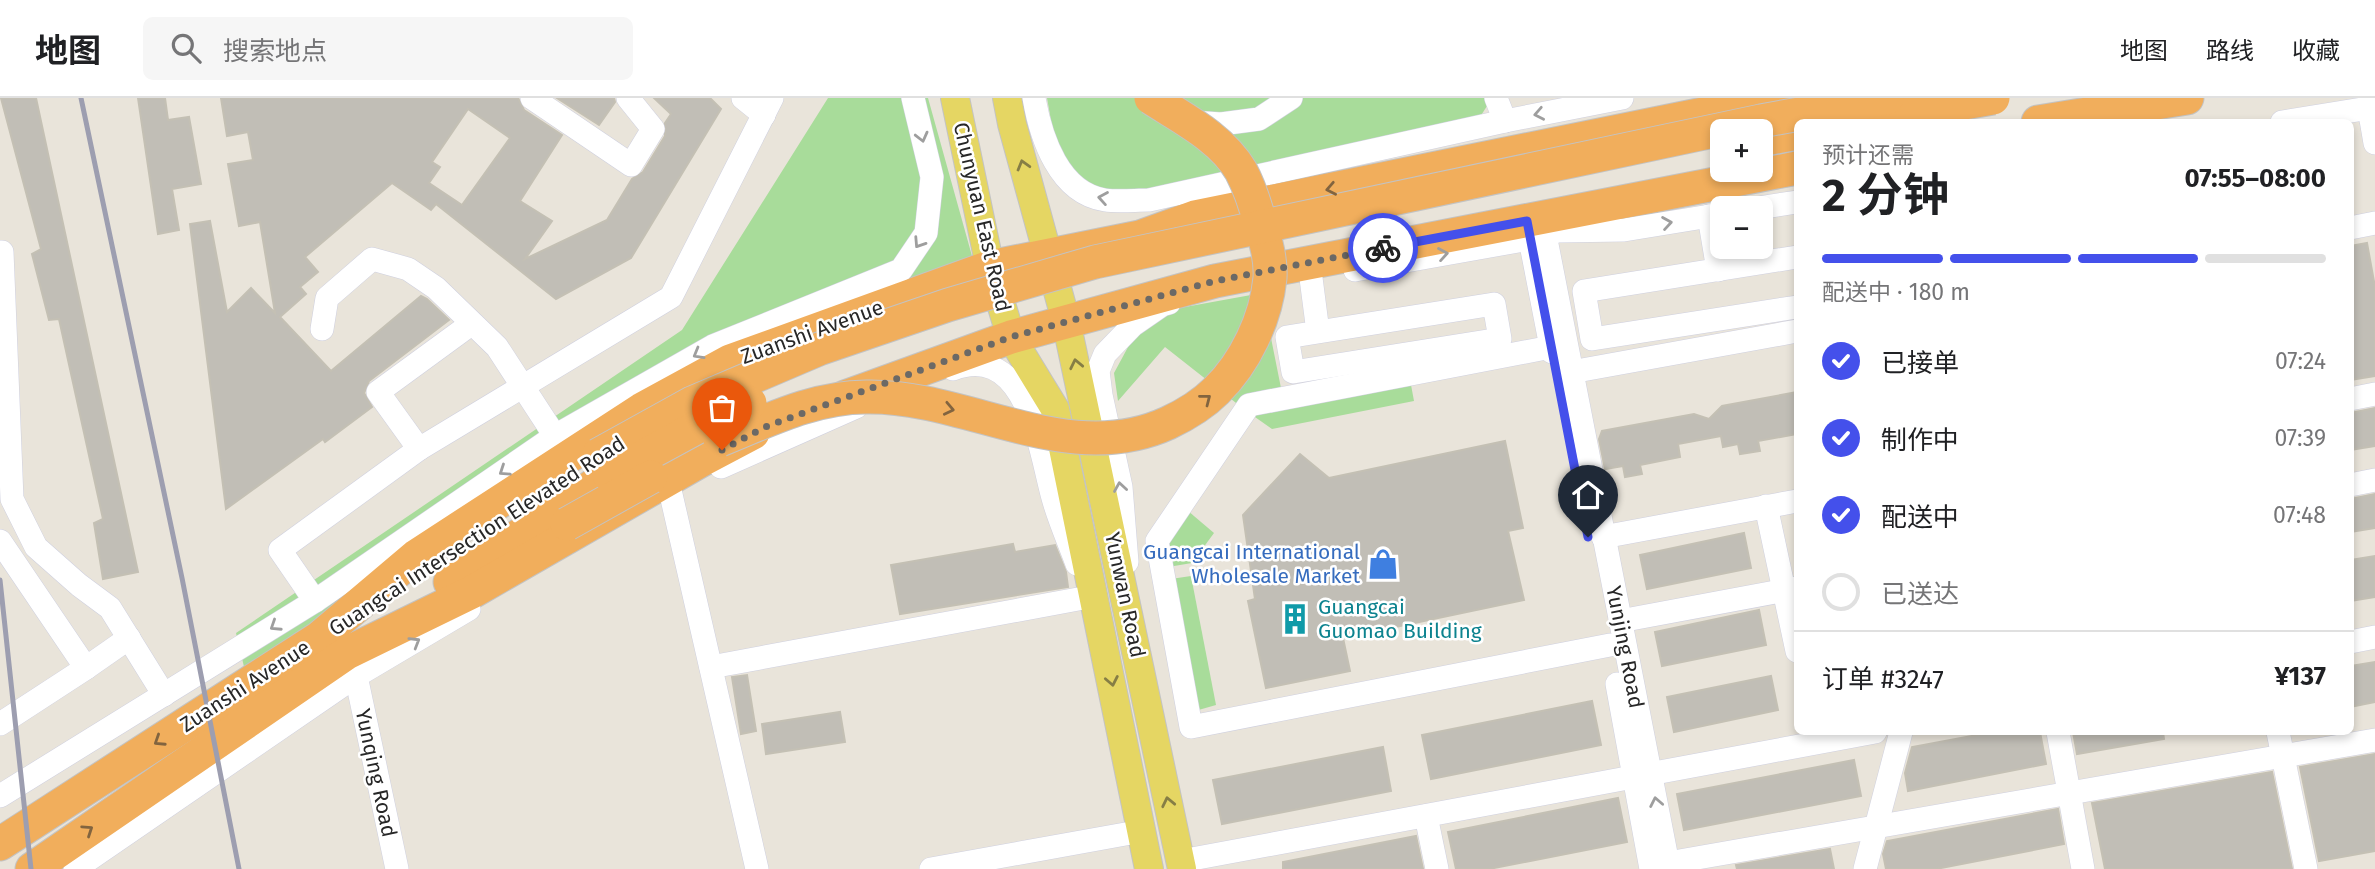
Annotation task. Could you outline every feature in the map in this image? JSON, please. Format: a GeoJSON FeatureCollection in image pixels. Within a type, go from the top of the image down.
{"type":"FeatureCollection","features":[{"type":"Feature","properties":{"kind":"highway"},"geometry":{"type":"LineString","coordinates":[[428,597],[567,524],[704,446],[786,413],[828,400],[868,397],[911,401],[1072,438],[1104,438],[1147,432],[1187,414],[1226,382],[1245,353],[1261,318],[1270,276],[1264,236],[1253,199],[1240,170],[1220,145],[1151,98]]}},
{"type":"Feature","properties":{"kind":"highway","name":"Zuanshi Avenue"},"geometry":{"type":"LineString","coordinates":[[0,845],[318,638],[416,556],[642,409],[730,360],[990,267],[1140,237],[1195,217],[1782,98]]}},
{"type":"Feature","properties":{"kind":"highway","name":"Guangcai Intersection Elevated Road"},"geometry":{"type":"LineString","coordinates":[[352,665],[428,597],[603,465],[692,403],[819,349],[948,305],[1095,262],[1761,121],[1887,98]]}},
{"type":"Feature","properties":{"kind":"highway"},"geometry":{"type":"LineString","coordinates":[[1872,119],[1993,98]]}},
{"type":"Feature","properties":{"kind":"highway"},"geometry":{"type":"LineString","coordinates":[[2057,119],[2187,98]]}},
{"type":"Feature","properties":{"kind":"highway"},"geometry":{"type":"LineString","coordinates":[[1773,138],[1794,134]]}},
{"type":"Feature","properties":{"kind":"highway","name":"Guangcai Intersection Elevated Road"},"geometry":{"type":"LineString","coordinates":[[318,638],[547,486],[703,424],[827,368],[1098,280],[1710,151]]}},
{"type":"Feature","properties":{"kind":"highway","name":"Zuanshi Avenue"},"geometry":{"type":"LineString","coordinates":[[32,869],[352,665],[472,592],[700,461],[765,427],[1011,337],[1215,281],[1540,229],[1643,199],[1794,169]]}},
{"type":"Feature","properties":{"kind":"main road","name":"Chunyuan East Road"},"geometry":{"type":"LineString","coordinates":[[955,98],[990,267],[1011,337]]}},
{"type":"Feature","properties":{"kind":"main road"},"geometry":{"type":"LineString","coordinates":[[1007,98],[1066,321]]}},
{"type":"Feature","properties":{"kind":"main road","name":"Yunwan Road"},"geometry":{"type":"LineString","coordinates":[[1066,321],[1182,865]]}},
{"type":"Feature","properties":{"kind":"main road","name":"Yunwan Road"},"geometry":{"type":"LineString","coordinates":[[1011,337],[1055,410],[1149,869]]}},
{"type":"Feature","properties":{"kind":"street"},"geometry":{"type":"LineString","coordinates":[[532,98],[631,165],[653,129],[628,98]]}},
{"type":"Feature","properties":{"kind":"street"},"geometry":{"type":"LineString","coordinates":[[315,601],[281,550],[419,449],[671,297],[768,106],[743,98]]}},
{"type":"Feature","properties":{"kind":"street"},"geometry":{"type":"LineString","coordinates":[[0,796],[315,601],[555,436],[712,346],[901,270],[926,233],[932,177],[913,98]]}},
{"type":"Feature","properties":{"kind":"street"},"geometry":{"type":"LineString","coordinates":[[1034,98],[1039,123],[1063,177],[1086,194],[1106,200],[1149,200],[1230,210]]}},
{"type":"Feature","properties":{"kind":"street"},"geometry":{"type":"LineString","coordinates":[[1185,121],[1221,124],[1259,119],[1291,98]]}},
{"type":"Feature","properties":{"kind":"street"},"geometry":{"type":"LineString","coordinates":[[1496,98],[1505,121]]}},
{"type":"Feature","properties":{"kind":"street"},"geometry":{"type":"LineString","coordinates":[[1149,200],[1505,121],[1622,98]]}},
{"type":"Feature","properties":{"kind":"street"},"geometry":{"type":"LineString","coordinates":[[1936,98],[1941,119]]}},
{"type":"Feature","properties":{"kind":"street"},"geometry":{"type":"LineString","coordinates":[[2302,119],[2372,108],[2375,143]]}},
{"type":"Feature","properties":{"kind":"street"},"geometry":{"type":"LineString","coordinates":[[1375,181],[1456,132]]}},
{"type":"Feature","properties":{"kind":"street"},"geometry":{"type":"LineString","coordinates":[[1773,206],[1794,202]]}},
{"type":"Feature","properties":{"kind":"street"},"geometry":{"type":"LineString","coordinates":[[1132,628],[1121,487],[1098,371],[1105,354],[1133,326],[1162,305],[1311,278],[1540,229],[1624,230],[1710,216]]}},
{"type":"Feature","properties":{"kind":"street"},"geometry":{"type":"LineString","coordinates":[[2354,227],[2375,223]]}},
{"type":"Feature","properties":{"kind":"street","name":"Yunjing Road"},"geometry":{"type":"LineString","coordinates":[[1540,229],[1551,347],[1610,645],[1663,867]]}},
{"type":"Feature","properties":{"kind":"street","name":"Yunjing Road"},"geometry":{"type":"LineString","coordinates":[[1540,229],[1620,621],[1642,775]]}},
{"type":"Feature","properties":{"kind":"street"},"geometry":{"type":"LineString","coordinates":[[0,252],[5,459],[12,499],[36,547],[110,608],[164,695]]}},
{"type":"Feature","properties":{"kind":"street"},"geometry":{"type":"LineString","coordinates":[[1794,257],[1584,291],[1591,339],[1794,307]]}},
{"type":"Feature","properties":{"kind":"street"},"geometry":{"type":"LineString","coordinates":[[322,329],[327,298],[372,259],[408,269],[436,288],[497,347],[555,436]]}},
{"type":"Feature","properties":{"kind":"street"},"geometry":{"type":"LineString","coordinates":[[1717,259],[1718,270]]}},
{"type":"Feature","properties":{"kind":"street"},"geometry":{"type":"LineString","coordinates":[[1311,278],[1318,332]]}},
{"type":"Feature","properties":{"kind":"street"},"geometry":{"type":"LineString","coordinates":[[1494,304],[1500,339],[1293,372],[1287,337],[1318,332],[1494,304]]}},
{"type":"Feature","properties":{"kind":"street"},"geometry":{"type":"LineString","coordinates":[[730,360],[803,309]]}},
{"type":"Feature","properties":{"kind":"street"},"geometry":{"type":"LineString","coordinates":[[419,449],[379,392],[471,324]]}},
{"type":"Feature","properties":{"kind":"street"},"geometry":{"type":"LineString","coordinates":[[1571,372],[1794,332]]}},
{"type":"Feature","properties":{"kind":"street"},"geometry":{"type":"LineString","coordinates":[[1551,347],[1249,405],[1157,541],[1191,727],[1610,645]]}},
{"type":"Feature","properties":{"kind":"street"},"geometry":{"type":"LineString","coordinates":[[700,461],[827,418],[966,365],[990,366],[1015,384],[1032,419],[1054,501],[1102,633]]}},
{"type":"Feature","properties":{"kind":"street"},"geometry":{"type":"LineString","coordinates":[[2354,398],[2375,394]]}},
{"type":"Feature","properties":{"kind":"street"},"geometry":{"type":"LineString","coordinates":[[75,869],[263,740],[352,665],[670,490],[827,418]]}},
{"type":"Feature","properties":{"kind":"street"},"geometry":{"type":"LineString","coordinates":[[2354,484],[2375,480]]}},
{"type":"Feature","properties":{"kind":"street"},"geometry":{"type":"LineString","coordinates":[[670,490],[757,869]]}},
{"type":"Feature","properties":{"kind":"street"},"geometry":{"type":"LineString","coordinates":[[1603,537],[1794,501]]}},
{"type":"Feature","properties":{"kind":"street"},"geometry":{"type":"LineString","coordinates":[[1766,506],[1791,589],[1794,620]]}},
{"type":"Feature","properties":{"kind":"street"},"geometry":{"type":"LineString","coordinates":[[0,541],[86,668]]}},
{"type":"Feature","properties":{"kind":"street"},"geometry":{"type":"LineString","coordinates":[[1620,621],[1791,589]]}},
{"type":"Feature","properties":{"kind":"street"},"geometry":{"type":"LineString","coordinates":[[711,667],[1089,597]]}},
{"type":"Feature","properties":{"kind":"street"},"geometry":{"type":"LineString","coordinates":[[2354,641],[2375,637]]}},
{"type":"Feature","properties":{"kind":"street"},"geometry":{"type":"LineString","coordinates":[[0,724],[128,638]]}},
{"type":"Feature","properties":{"kind":"street"},"geometry":{"type":"LineString","coordinates":[[190,679],[318,638]]}},
{"type":"Feature","properties":{"kind":"street","name":"Yunqing Road"},"geometry":{"type":"LineString","coordinates":[[352,665],[397,869]]}},
{"type":"Feature","properties":{"kind":"street"},"geometry":{"type":"LineString","coordinates":[[1182,865],[1234,861],[1426,816],[1642,775],[1814,737],[1838,735]]}},
{"type":"Feature","properties":{"kind":"street"},"geometry":{"type":"LineString","coordinates":[[1864,869],[1900,735]]}},
{"type":"Feature","properties":{"kind":"street"},"geometry":{"type":"LineString","coordinates":[[2059,735],[2083,869]]}},
{"type":"Feature","properties":{"kind":"street"},"geometry":{"type":"LineString","coordinates":[[2279,735],[2306,869]]}},
{"type":"Feature","properties":{"kind":"street"},"geometry":{"type":"LineString","coordinates":[[1663,867],[1875,827],[2375,740]]}},
{"type":"Feature","properties":{"kind":"street"},"geometry":{"type":"LineString","coordinates":[[1426,816],[1437,869]]}},
{"type":"Feature","properties":{"kind":"street"},"geometry":{"type":"LineString","coordinates":[[932,869],[1142,831]]}},
{"type":"Feature","properties":{"kind":"green space"},"geometry":{"type":"Polygon","coordinates":[[[828,98],[928,98],[972,256],[751,337],[245,671],[236,633],[682,330],[828,98]]]}},
{"type":"Feature","properties":{"kind":"green space"},"geometry":{"type":"Polygon","coordinates":[[[1047,98],[1485,98],[1487,106],[1480,117],[1132,194],[1106,196],[1069,175],[1057,154],[1047,98]]]}},
{"type":"Feature","properties":{"kind":"green space"},"geometry":{"type":"Polygon","coordinates":[[[1262,293],[1283,398],[1409,374],[1414,401],[1272,429],[1165,347],[1118,401],[1114,373],[1134,336],[1163,311],[1262,293]]]}},
{"type":"Feature","properties":{"kind":"green space"},"geometry":{"type":"Polygon","coordinates":[[[1181,505],[1214,533],[1192,563],[1162,568],[1157,541],[1181,505]]]}},
{"type":"Feature","properties":{"kind":"green space"},"geometry":{"type":"Polygon","coordinates":[[[1191,576],[1216,705],[1188,713],[1164,580],[1191,576]]]}},
{"type":"Feature","properties":{"kind":"building"},"geometry":{"type":"Polygon","coordinates":[[[1,98],[36,98],[138,572],[103,579],[94,523],[103,519],[59,319],[49,320],[32,254],[41,249],[1,98]]]}},
{"type":"Feature","properties":{"kind":"building"},"geometry":{"type":"Polygon","coordinates":[[[138,98],[165,98],[168,120],[189,117],[201,184],[172,189],[179,230],[158,234],[138,98]]]}},
{"type":"Feature","properties":{"kind":"building"},"geometry":{"type":"Polygon","coordinates":[[[221,98],[518,98],[524,110],[562,135],[520,201],[552,221],[525,259],[607,220],[632,179],[643,172],[665,136],[665,123],[671,114],[654,98],[710,98],[721,109],[631,258],[556,299],[436,204],[431,210],[392,183],[305,257],[318,272],[300,287],[306,294],[280,317],[331,371],[421,296],[449,320],[369,381],[364,393],[372,407],[226,509],[190,224],[210,221],[227,312],[251,288],[275,313],[260,222],[239,226],[228,164],[253,160],[248,132],[227,136],[221,98]],[[468,109],[432,162],[440,167],[429,183],[462,205],[510,138],[468,109]]]}},
{"type":"Feature","properties":{"kind":"building"},"geometry":{"type":"Polygon","coordinates":[[[557,98],[614,98],[615,102],[599,125],[557,98]]]}},
{"type":"Feature","properties":{"kind":"building"},"geometry":{"type":"Polygon","coordinates":[[[2367,243],[2375,287],[2375,376],[2354,379],[2354,245],[2367,243]]]}},
{"type":"Feature","properties":{"kind":"building"},"geometry":{"type":"Polygon","coordinates":[[[1794,393],[1794,435],[1758,441],[1760,451],[1740,454],[1738,444],[1723,447],[1721,436],[1678,444],[1680,457],[1640,465],[1642,474],[1625,477],[1623,466],[1605,469],[1599,439],[1602,431],[1694,414],[1709,419],[1722,406],[1794,393]]]}},
{"type":"Feature","properties":{"kind":"building"},"geometry":{"type":"Polygon","coordinates":[[[2375,408],[2375,446],[2354,449],[2354,412],[2375,408]]]}},
{"type":"Feature","properties":{"kind":"building","name":"Guangcai International Wholesale Market"},"geometry":{"type":"Polygon","coordinates":[[[1505,441],[1523,528],[1508,531],[1524,600],[1343,638],[1350,671],[1266,688],[1248,601],[1255,599],[1243,515],[1300,454],[1329,478],[1505,441]]]}},
{"type":"Feature","properties":{"kind":"building"},"geometry":{"type":"Polygon","coordinates":[[[2375,494],[2375,528],[2354,531],[2354,498],[2375,494]]]}},
{"type":"Feature","properties":{"kind":"building"},"geometry":{"type":"Polygon","coordinates":[[[1744,533],[1751,568],[1647,589],[1640,555],[1744,533]]]}},
{"type":"Feature","properties":{"kind":"building"},"geometry":{"type":"Polygon","coordinates":[[[1013,544],[1015,552],[1055,545],[1066,572],[1068,587],[900,614],[891,565],[1013,544]]]}},
{"type":"Feature","properties":{"kind":"building"},"geometry":{"type":"Polygon","coordinates":[[[2375,556],[2375,597],[2354,600],[2354,559],[2375,556]]]}},
{"type":"Feature","properties":{"kind":"building"},"geometry":{"type":"Polygon","coordinates":[[[1759,610],[1766,645],[1662,666],[1655,632],[1759,610]]]}},
{"type":"Feature","properties":{"kind":"building"},"geometry":{"type":"Polygon","coordinates":[[[2375,662],[2375,702],[2354,706],[2354,665],[2375,662]]]}},
{"type":"Feature","properties":{"kind":"building"},"geometry":{"type":"Polygon","coordinates":[[[747,675],[756,731],[741,734],[732,677],[747,675]]]}},
{"type":"Feature","properties":{"kind":"building"},"geometry":{"type":"Polygon","coordinates":[[[1771,676],[1778,710],[1674,732],[1667,697],[1771,676]]]}},
{"type":"Feature","properties":{"kind":"building"},"geometry":{"type":"Polygon","coordinates":[[[1592,701],[1601,745],[1431,779],[1422,735],[1592,701]]]}},
{"type":"Feature","properties":{"kind":"building"},"geometry":{"type":"Polygon","coordinates":[[[840,712],[845,742],[766,754],[762,724],[840,712]]]}},
{"type":"Feature","properties":{"kind":"building"},"geometry":{"type":"Polygon","coordinates":[[[1977,735],[2041,735],[2046,764],[1908,791],[1905,773],[1912,747],[1977,735]]]}},
{"type":"Feature","properties":{"kind":"building"},"geometry":{"type":"Polygon","coordinates":[[[2074,735],[2163,735],[2164,739],[2077,754],[2074,735]]]}},
{"type":"Feature","properties":{"kind":"building"},"geometry":{"type":"Polygon","coordinates":[[[1383,747],[1391,791],[1222,824],[1213,780],[1383,747]]]}},
{"type":"Feature","properties":{"kind":"building"},"geometry":{"type":"Polygon","coordinates":[[[2375,754],[2375,851],[2319,861],[2300,767],[2375,754]]]}},
{"type":"Feature","properties":{"kind":"building"},"geometry":{"type":"Polygon","coordinates":[[[1854,760],[1861,796],[1684,830],[1677,794],[1854,760]]]}},
{"type":"Feature","properties":{"kind":"building"},"geometry":{"type":"Polygon","coordinates":[[[2272,772],[2292,869],[2105,869],[2092,803],[2272,772]]]}},
{"type":"Feature","properties":{"kind":"building"},"geometry":{"type":"Polygon","coordinates":[[[1618,798],[1627,842],[1489,869],[1456,869],[1448,832],[1618,798]]]}},
{"type":"Feature","properties":{"kind":"building"},"geometry":{"type":"Polygon","coordinates":[[[2058,809],[2064,844],[1936,869],[1886,869],[1883,854],[1887,841],[2058,809]]]}},
{"type":"Feature","properties":{"kind":"building"},"geometry":{"type":"Polygon","coordinates":[[[1416,836],[1423,869],[1283,869],[1283,862],[1416,836]]]}},
{"type":"Feature","properties":{"kind":"building"},"geometry":{"type":"Polygon","coordinates":[[[1830,849],[1834,869],[1737,869],[1736,865],[1830,849]]]}},
{"type":"Feature","properties":{"kind":"railway"},"geometry":{"type":"LineString","coordinates":[[81,98],[182,578],[239,869]]}},
{"type":"Feature","properties":{"kind":"railway"},"geometry":{"type":"LineString","coordinates":[[0,580],[31,869]]}},
{"type":"Feature","properties":{"kind":"way so far"},"geometry":{"type":"LineString","coordinates":[[722,450],[765,427],[1011,337],[1215,281],[1383,248]]}},
{"type":"Feature","properties":{"kind":"place","name":"Guangcai International Wholesale Market"},"geometry":{"type":"Point","coordinates":[1383,564]}},
{"type":"Feature","properties":{"kind":"place","name":"Guangcai Guomao Building"},"geometry":{"type":"Point","coordinates":[1295,619]}},
{"type":"Feature","properties":{"kind":"route"},"geometry":{"type":"LineString","coordinates":[[1383,248],[1527,221],[1588,537]]}}]}
